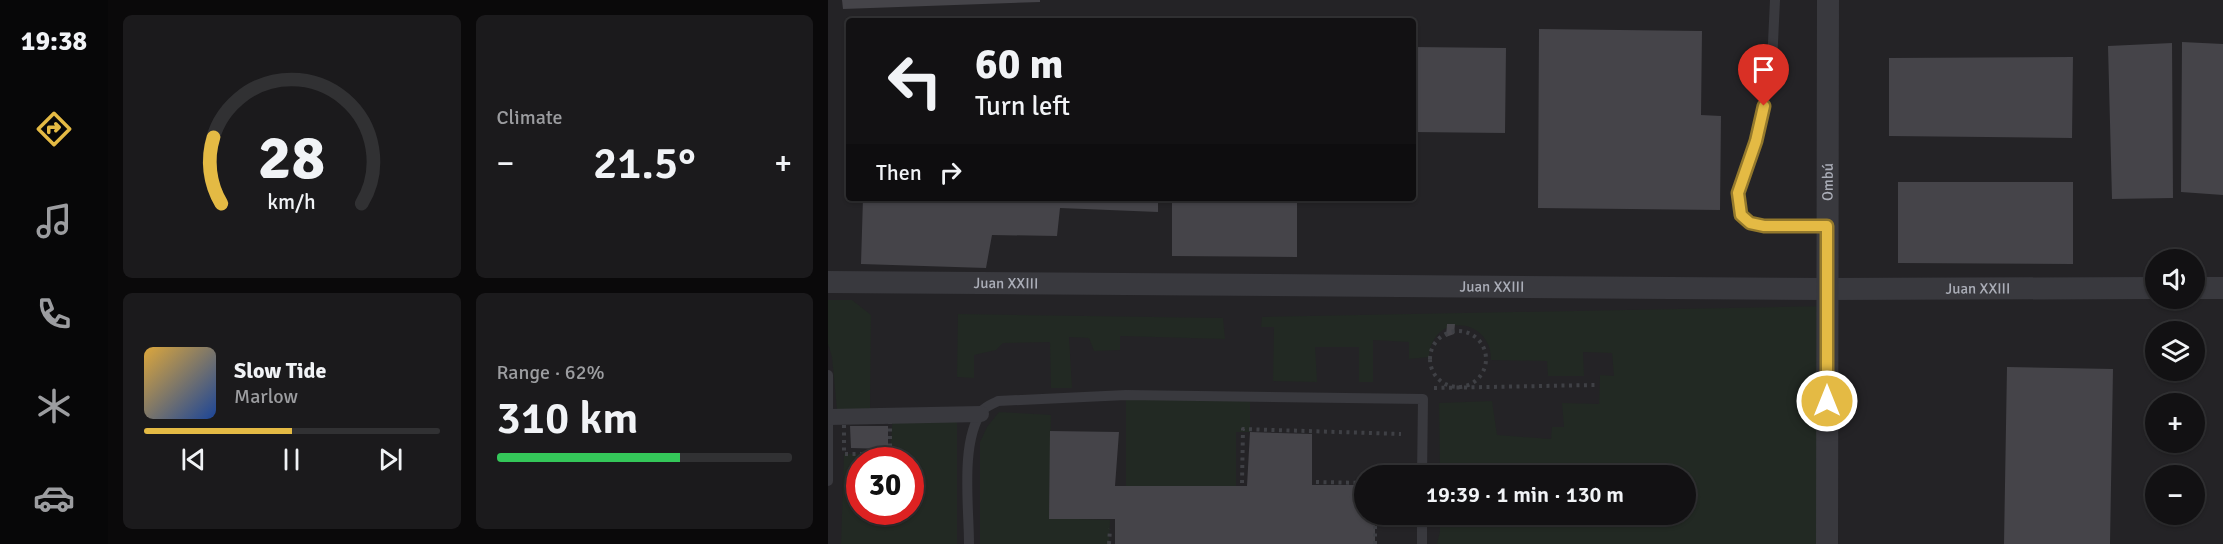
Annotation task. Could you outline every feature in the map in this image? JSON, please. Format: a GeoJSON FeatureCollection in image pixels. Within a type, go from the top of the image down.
{"type":"FeatureCollection","features":[{"type":"Feature","properties":{"kind":"street","name":"Ombú"},"geometry":{"type":"LineString","coordinates":[[1827,544],[1828,0]]}},
{"type":"Feature","properties":{"kind":"street","name":"Juan XXIII"},"geometry":{"type":"LineString","coordinates":[[828,282],[1827,289],[2145,288]]}},
{"type":"Feature","properties":{"kind":"street"},"geometry":{"type":"LineString","coordinates":[[2205,288],[2223,288]]}},
{"type":"Feature","properties":{"kind":"street"},"geometry":{"type":"LineString","coordinates":[[829,417],[981,414]]}},
{"type":"Feature","properties":{"kind":"lane"},"geometry":{"type":"LineString","coordinates":[[1775,0],[1772,64],[1756,141],[1738,193],[1741,215],[1750,223],[1764,226],[1827,226]]}},
{"type":"Feature","properties":{"kind":"lane"},"geometry":{"type":"LineString","coordinates":[[828,375],[828,481]]}},
{"type":"Feature","properties":{"kind":"lane"},"geometry":{"type":"LineString","coordinates":[[969,544],[967,456],[973,428],[984,409],[998,401],[1126,395],[1423,399],[1422,465]]}},
{"type":"Feature","properties":{"kind":"lane"},"geometry":{"type":"LineString","coordinates":[[1422,525],[1422,544]]}},
{"type":"Feature","properties":{"kind":"path"},"geometry":{"type":"LineString","coordinates":[[1454,331],[1463,331],[1479,340],[1487,356],[1482,374],[1476,381],[1460,387],[1442,381],[1435,375],[1430,357],[1438,339],[1454,331]]}},
{"type":"Feature","properties":{"kind":"path"},"geometry":{"type":"LineString","coordinates":[[844,421],[890,422],[890,454],[844,454],[844,421]]}},
{"type":"Feature","properties":{"kind":"path"},"geometry":{"type":"LineString","coordinates":[[1242,483],[1243,429],[1401,434]]}},
{"type":"Feature","properties":{"kind":"path"},"geometry":{"type":"LineString","coordinates":[[1316,482],[1354,483]]}},
{"type":"Feature","properties":{"kind":"path"},"geometry":{"type":"LineString","coordinates":[[1375,544],[1376,525]]}},
{"type":"Feature","properties":{"kind":"path"},"geometry":{"type":"LineString","coordinates":[[1109,544],[1110,529]]}},
{"type":"Feature","properties":{"kind":"shaded area"},"geometry":{"type":"Polygon","coordinates":[[[828,0],[2223,0],[2223,544],[828,544],[828,0]]]}},
{"type":"Feature","properties":{"kind":"shaded area"},"geometry":{"type":"Polygon","coordinates":[[[828,300],[852,300],[871,315],[870,410],[837,410],[832,357],[828,344],[828,300]]]}},
{"type":"Feature","properties":{"kind":"shaded area"},"geometry":{"type":"Polygon","coordinates":[[[1827,306],[1827,544],[1437,544],[1440,525],[1696,525],[1696,465],[1440,465],[1439,403],[1492,401],[1497,435],[1551,439],[1552,427],[1564,427],[1562,403],[1599,404],[1600,375],[1614,376],[1612,353],[1583,352],[1584,376],[1548,376],[1547,361],[1491,360],[1489,346],[1482,336],[1473,329],[1451,326],[1441,332],[1433,342],[1429,357],[1409,359],[1409,342],[1373,340],[1373,382],[1359,382],[1359,347],[1315,347],[1317,382],[1273,381],[1274,327],[1261,327],[1262,317],[1827,306]]]}},
{"type":"Feature","properties":{"kind":"shaded area"},"geometry":{"type":"Polygon","coordinates":[[[958,314],[1223,318],[1225,339],[1120,336],[1120,350],[1094,351],[1089,338],[1069,337],[1072,388],[1051,388],[1050,342],[1003,343],[996,350],[974,355],[974,378],[957,377],[958,314]]]}},
{"type":"Feature","properties":{"kind":"shaded area"},"geometry":{"type":"Polygon","coordinates":[[[1126,395],[1250,396],[1250,432],[1236,432],[1236,487],[1126,486],[1126,395]]]}},
{"type":"Feature","properties":{"kind":"shaded area"},"geometry":{"type":"Polygon","coordinates":[[[999,412],[1051,415],[1049,518],[1110,520],[1109,544],[980,544],[980,442],[987,427],[999,412]]]}},
{"type":"Feature","properties":{"kind":"shaded area"},"geometry":{"type":"Polygon","coordinates":[[[893,415],[957,416],[957,544],[841,544],[844,454],[846,454],[846,525],[924,525],[924,447],[891,447],[893,415]]]}},
{"type":"Feature","properties":{"kind":"building"},"geometry":{"type":"Polygon","coordinates":[[[842,0],[1040,0],[1040,2],[843,9],[842,0]]]}},
{"type":"Feature","properties":{"kind":"building"},"geometry":{"type":"Polygon","coordinates":[[[1539,29],[1702,31],[1701,115],[1721,116],[1720,210],[1538,208],[1539,29]]]}},
{"type":"Feature","properties":{"kind":"building"},"geometry":{"type":"Polygon","coordinates":[[[2182,42],[2223,44],[2223,195],[2181,192],[2182,42]]]}},
{"type":"Feature","properties":{"kind":"building"},"geometry":{"type":"Polygon","coordinates":[[[2172,43],[2173,198],[2112,199],[2108,46],[2172,43]]]}},
{"type":"Feature","properties":{"kind":"building"},"geometry":{"type":"Polygon","coordinates":[[[1416,47],[1506,48],[1505,133],[1416,132],[1416,47]]]}},
{"type":"Feature","properties":{"kind":"building"},"geometry":{"type":"Polygon","coordinates":[[[2073,57],[2072,138],[1889,136],[1889,58],[2073,57]]]}},
{"type":"Feature","properties":{"kind":"building"},"geometry":{"type":"Polygon","coordinates":[[[1898,182],[2073,182],[2073,264],[1898,263],[1898,182]]]}},
{"type":"Feature","properties":{"kind":"building"},"geometry":{"type":"Polygon","coordinates":[[[863,201],[1158,201],[1158,212],[1060,208],[1057,236],[992,235],[986,268],[861,264],[863,201]]]}},
{"type":"Feature","properties":{"kind":"building"},"geometry":{"type":"Polygon","coordinates":[[[1172,201],[1297,201],[1297,257],[1172,256],[1172,201]]]}},
{"type":"Feature","properties":{"kind":"building"},"geometry":{"type":"Polygon","coordinates":[[[1447,324],[1455,324],[1454,334],[1446,337],[1447,324]]]}},
{"type":"Feature","properties":{"kind":"building"},"geometry":{"type":"Polygon","coordinates":[[[2007,367],[2113,369],[2110,544],[2004,544],[2007,367]]]}},
{"type":"Feature","properties":{"kind":"building"},"geometry":{"type":"Polygon","coordinates":[[[850,426],[888,426],[888,447],[851,447],[850,426]]]}},
{"type":"Feature","properties":{"kind":"building"},"geometry":{"type":"Polygon","coordinates":[[[1050,431],[1119,432],[1115,486],[1247,486],[1250,432],[1312,434],[1312,485],[1354,485],[1354,525],[1375,525],[1375,544],[1115,544],[1115,519],[1049,519],[1050,431]]]}},
{"type":"Feature","properties":{"kind":"route"},"geometry":{"type":"LineString","coordinates":[[1764,106],[1749,166],[1738,193],[1741,215],[1750,223],[1764,226],[1827,226],[1827,401]]}}]}
